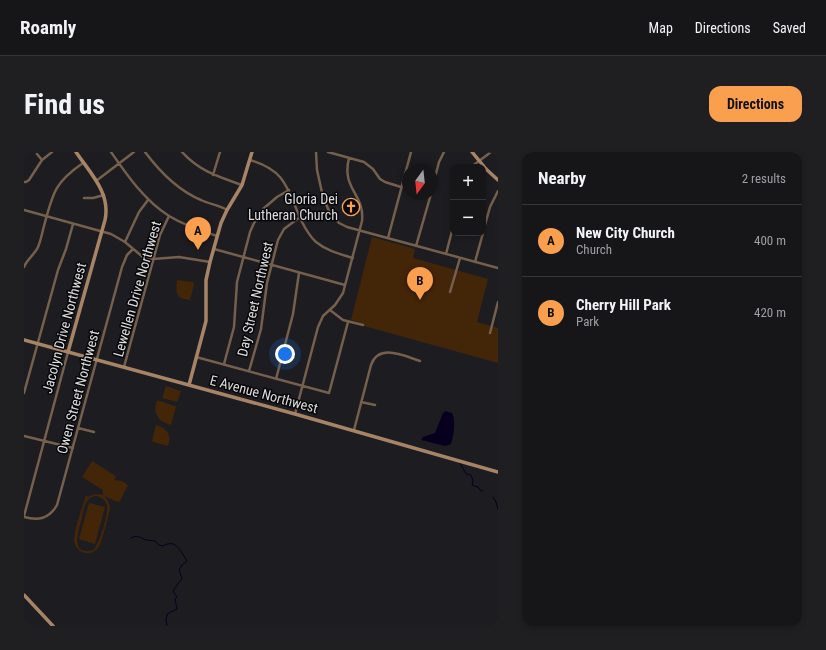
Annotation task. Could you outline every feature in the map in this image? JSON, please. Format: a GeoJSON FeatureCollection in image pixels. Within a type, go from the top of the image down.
{"type":"FeatureCollection","features":[{"type":"Feature","properties":{"kind":"street"},"geometry":{"type":"LineString","coordinates":[[24,182],[29,180],[42,160],[52,152]]}},
{"type":"Feature","properties":{"kind":"street","name":"Jacolyn Drive Northwest"},"geometry":{"type":"LineString","coordinates":[[24,517],[102,232],[107,208],[104,195],[76,152]]}},
{"type":"Feature","properties":{"kind":"street"},"geometry":{"type":"LineString","coordinates":[[110,152],[148,200],[169,216],[198,230],[217,236]]}},
{"type":"Feature","properties":{"kind":"street"},"geometry":{"type":"LineString","coordinates":[[96,181],[134,152]]}},
{"type":"Feature","properties":{"kind":"street"},"geometry":{"type":"LineString","coordinates":[[144,152],[178,187],[202,201],[227,210]]}},
{"type":"Feature","properties":{"kind":"street"},"geometry":{"type":"LineString","coordinates":[[182,152],[189,160],[213,175],[242,185]]}},
{"type":"Feature","properties":{"kind":"street"},"geometry":{"type":"LineString","coordinates":[[213,175],[220,152]]}},
{"type":"Feature","properties":{"kind":"street"},"geometry":{"type":"LineString","coordinates":[[188,385],[206,320],[206,280],[217,236],[227,210],[242,185],[252,152]]}},
{"type":"Feature","properties":{"kind":"street"},"geometry":{"type":"LineString","coordinates":[[316,152],[320,186],[329,211],[339,223],[360,231],[498,268]]}},
{"type":"Feature","properties":{"kind":"street"},"geometry":{"type":"LineString","coordinates":[[328,152],[341,154],[364,162],[374,168],[380,179],[401,187]]}},
{"type":"Feature","properties":{"kind":"street"},"geometry":{"type":"LineString","coordinates":[[388,238],[411,152]]}},
{"type":"Feature","properties":{"kind":"street"},"geometry":{"type":"LineString","coordinates":[[438,169],[444,152]]}},
{"type":"Feature","properties":{"kind":"street"},"geometry":{"type":"LineString","coordinates":[[472,152],[486,169],[498,180]]}},
{"type":"Feature","properties":{"kind":"street"},"geometry":{"type":"LineString","coordinates":[[475,164],[491,152]]}},
{"type":"Feature","properties":{"kind":"street"},"geometry":{"type":"LineString","coordinates":[[37,154],[42,160]]}},
{"type":"Feature","properties":{"kind":"street"},"geometry":{"type":"LineString","coordinates":[[295,414],[318,327],[323,316],[338,300],[345,285],[360,231],[362,210],[348,182],[347,168],[349,158]]}},
{"type":"Feature","properties":{"kind":"street"},"geometry":{"type":"LineString","coordinates":[[250,160],[275,172],[285,182],[306,230],[316,242],[333,252],[353,258]]}},
{"type":"Feature","properties":{"kind":"street"},"geometry":{"type":"LineString","coordinates":[[24,267],[28,258],[38,246],[51,199],[58,184],[68,173],[83,163]]}},
{"type":"Feature","properties":{"kind":"street"},"geometry":{"type":"LineString","coordinates":[[224,364],[234,326],[237,282],[250,232],[258,216],[273,200],[289,190]]}},
{"type":"Feature","properties":{"kind":"street"},"geometry":{"type":"LineString","coordinates":[[486,222],[490,207],[498,191]]}},
{"type":"Feature","properties":{"kind":"street"},"geometry":{"type":"LineString","coordinates":[[84,198],[93,198],[104,195]]}},
{"type":"Feature","properties":{"kind":"street"},"geometry":{"type":"LineString","coordinates":[[125,242],[138,212],[148,200]]}},
{"type":"Feature","properties":{"kind":"street"},"geometry":{"type":"LineString","coordinates":[[416,246],[429,200]]}},
{"type":"Feature","properties":{"kind":"street"},"geometry":{"type":"LineString","coordinates":[[24,210],[111,234],[125,242],[144,258],[153,259],[179,257],[210,262]]}},
{"type":"Feature","properties":{"kind":"street","name":"Lewellen Drive Northwest"},"geometry":{"type":"LineString","coordinates":[[124,367],[153,259],[162,230],[169,216]]}},
{"type":"Feature","properties":{"kind":"street","name":"Day Street Northwest"},"geometry":{"type":"LineString","coordinates":[[249,371],[261,329],[266,283],[278,240],[284,229],[300,217]]}},
{"type":"Feature","properties":{"kind":"street"},"geometry":{"type":"LineString","coordinates":[[24,393],[58,270],[73,224]]}},
{"type":"Feature","properties":{"kind":"street"},"geometry":{"type":"LineString","coordinates":[[446,254],[451,236]]}},
{"type":"Feature","properties":{"kind":"street"},"geometry":{"type":"LineString","coordinates":[[475,262],[482,236]]}},
{"type":"Feature","properties":{"kind":"street","name":"Owen Street Northwest"},"geometry":{"type":"LineString","coordinates":[[24,517],[42,519],[47,517],[57,505],[122,267],[127,255],[133,249]]}},
{"type":"Feature","properties":{"kind":"street"},"geometry":{"type":"LineString","coordinates":[[214,249],[345,285]]}},
{"type":"Feature","properties":{"kind":"street"},"geometry":{"type":"LineString","coordinates":[[450,292],[460,258]]}},
{"type":"Feature","properties":{"kind":"street"},"geometry":{"type":"LineString","coordinates":[[276,378],[292,314],[299,272]]}},
{"type":"Feature","properties":{"kind":"street"},"geometry":{"type":"LineString","coordinates":[[490,333],[498,302]]}},
{"type":"Feature","properties":{"kind":"street"},"geometry":{"type":"LineString","coordinates":[[330,310],[339,318],[348,322],[363,325]]}},
{"type":"Feature","properties":{"kind":"street"},"geometry":{"type":"LineString","coordinates":[[196,357],[329,393],[348,322]]}},
{"type":"Feature","properties":{"kind":"street","name":"E Avenue Northwest"},"geometry":{"type":"LineString","coordinates":[[24,340],[354,430],[498,472]]}},
{"type":"Feature","properties":{"kind":"street"},"geometry":{"type":"LineString","coordinates":[[354,430],[372,361],[379,354],[387,352],[420,361]]}},
{"type":"Feature","properties":{"kind":"street"},"geometry":{"type":"LineString","coordinates":[[361,402],[374,405]]}},
{"type":"Feature","properties":{"kind":"street"},"geometry":{"type":"LineString","coordinates":[[78,428],[94,432]]}},
{"type":"Feature","properties":{"kind":"street"},"geometry":{"type":"LineString","coordinates":[[24,436],[73,448]]}},
{"type":"Feature","properties":{"kind":"street"},"geometry":{"type":"LineString","coordinates":[[24,595],[53,626]]}},
{"type":"Feature","properties":{"kind":"shaded area"},"geometry":{"type":"Polygon","coordinates":[[[372,237],[415,249],[413,258],[488,279],[477,322],[498,328],[498,363],[364,326],[364,324],[351,320],[372,237]]]}},
{"type":"Feature","properties":{"kind":"shaded area"},"geometry":{"type":"Polygon","coordinates":[[[177,280],[193,282],[194,285],[190,300],[179,296],[176,288],[177,280]]]}},
{"type":"Feature","properties":{"kind":"shaded area"},"geometry":{"type":"Polygon","coordinates":[[[166,386],[181,391],[177,402],[162,398],[166,386]]]}},
{"type":"Feature","properties":{"kind":"shaded area"},"geometry":{"type":"Polygon","coordinates":[[[157,400],[176,407],[171,425],[162,421],[157,416],[157,400]]]}},
{"type":"Feature","properties":{"kind":"shaded area"},"geometry":{"type":"Polygon","coordinates":[[[445,411],[452,413],[454,420],[454,432],[451,444],[445,446],[421,440],[423,437],[435,433],[445,411]]]}},
{"type":"Feature","properties":{"kind":"shaded area"},"geometry":{"type":"Polygon","coordinates":[[[156,425],[168,432],[168,446],[152,441],[156,425]]]}},
{"type":"Feature","properties":{"kind":"shaded area"},"geometry":{"type":"Polygon","coordinates":[[[92,461],[116,476],[114,480],[122,481],[128,485],[120,501],[118,502],[104,496],[110,505],[109,515],[98,548],[90,553],[82,552],[76,547],[74,543],[75,533],[86,495],[88,497],[95,494],[103,495],[103,490],[82,477],[92,461]],[[98,496],[90,498],[84,509],[77,541],[81,550],[93,550],[101,536],[107,510],[106,502],[98,496]]]}},
{"type":"Feature","properties":{"kind":"shaded area"},"geometry":{"type":"Polygon","coordinates":[[[89,503],[105,507],[95,544],[79,539],[89,503]]]}},
{"type":"Feature","properties":{"kind":"waterway"},"geometry":{"type":"LineString","coordinates":[[460,463],[466,474],[471,475],[473,481],[472,485],[483,491]]}},
{"type":"Feature","properties":{"kind":"waterway"},"geometry":{"type":"LineString","coordinates":[[493,497],[498,509]]}},
{"type":"Feature","properties":{"kind":"waterway"},"geometry":{"type":"LineString","coordinates":[[131,538],[138,537],[155,541],[159,545],[163,546],[168,544],[175,545],[187,561],[179,570],[182,578],[173,591],[177,597],[175,599],[177,609],[167,614],[167,626]]}},
{"type":"Feature","properties":{"kind":"place","name":"Gloria Dei Lutheran Church"},"geometry":{"type":"Point","coordinates":[351,207]}},
{"type":"Feature","properties":{"kind":"place","name":"New City Church"},"geometry":{"type":"Point","coordinates":[198,250]}},
{"type":"Feature","properties":{"kind":"place","name":"Cherry Hill Park"},"geometry":{"type":"Point","coordinates":[420,300]}}]}
